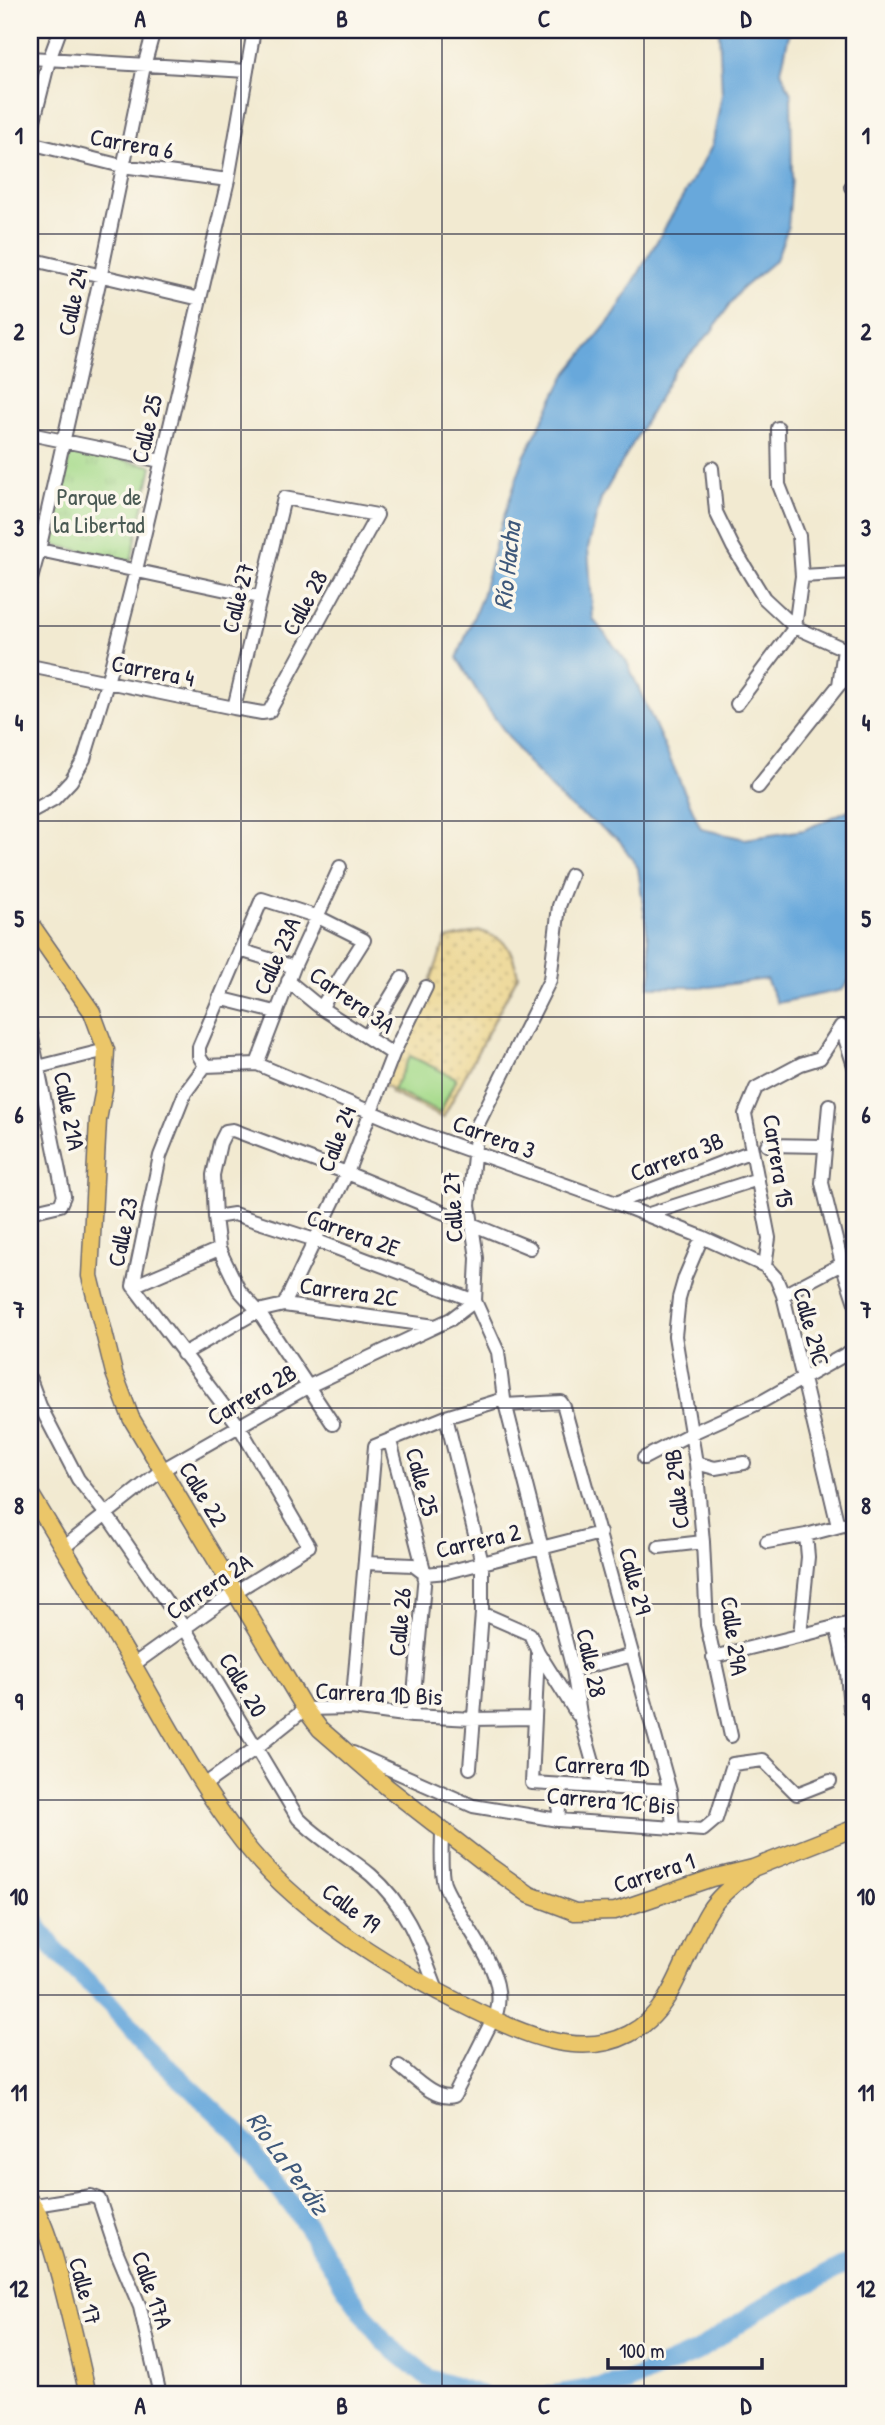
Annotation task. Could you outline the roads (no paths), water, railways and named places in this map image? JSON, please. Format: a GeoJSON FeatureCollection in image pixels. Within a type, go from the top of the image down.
{"type":"FeatureCollection","features":[{"type":"Feature","properties":{"kind":"main road","name":"Calle 22"},"geometry":{"type":"LineString","coordinates":[[30,923],[92,1012],[106,1050],[104,1089],[98,1120],[90,1276],[114,1373],[131,1418],[305,1709],[320,1729],[442,1830]]}},
{"type":"Feature","properties":{"kind":"main road","name":"Calle 19"},"geometry":{"type":"LineString","coordinates":[[30,1493],[204,1785],[243,1842],[280,1880],[342,1933],[438,1993],[531,2035],[577,2045],[613,2042],[631,2034],[661,2007],[673,1988],[710,1908],[753,1868]]}},
{"type":"Feature","properties":{"kind":"main road","name":"Carrera 1"},"geometry":{"type":"LineString","coordinates":[[442,1830],[530,1895],[575,1912],[615,1911],[712,1878],[753,1868],[855,1828]]}},
{"type":"Feature","properties":{"kind":"main road","name":"Calle 17"},"geometry":{"type":"LineString","coordinates":[[32,2203],[46,2231],[88,2395]]}},
{"type":"Feature","properties":{"kind":"street"},"geometry":{"type":"LineString","coordinates":[[30,136],[49,60],[60,30]]}},
{"type":"Feature","properties":{"kind":"street","name":"Calle 24"},"geometry":{"type":"LineString","coordinates":[[30,583],[35,549],[64,441],[102,274],[144,66],[155,30]]}},
{"type":"Feature","properties":{"kind":"street","name":"Calle 25"},"geometry":{"type":"LineString","coordinates":[[30,813],[54,799],[71,781],[84,759],[107,683],[228,180],[254,30]]}},
{"type":"Feature","properties":{"kind":"street"},"geometry":{"type":"LineString","coordinates":[[30,58],[247,71]]}},
{"type":"Feature","properties":{"kind":"street","name":"Carrera 6"},"geometry":{"type":"LineString","coordinates":[[30,143],[122,166],[228,180]]}},
{"type":"Feature","properties":{"kind":"street"},"geometry":{"type":"LineString","coordinates":[[30,259],[200,299]]}},
{"type":"Feature","properties":{"kind":"street"},"geometry":{"type":"LineString","coordinates":[[737,704],[795,626],[802,576],[799,536],[779,485],[778,429]]}},
{"type":"Feature","properties":{"kind":"street"},"geometry":{"type":"LineString","coordinates":[[30,434],[161,461]]}},
{"type":"Feature","properties":{"kind":"street"},"geometry":{"type":"LineString","coordinates":[[712,468],[716,512],[733,547],[764,598],[795,626],[850,648],[839,685]]}},
{"type":"Feature","properties":{"kind":"street","name":"Calle 27"},"geometry":{"type":"LineString","coordinates":[[233,708],[284,498],[377,514]]}},
{"type":"Feature","properties":{"kind":"street","name":"Calle 28"},"geometry":{"type":"LineString","coordinates":[[269,712],[377,514]]}},
{"type":"Feature","properties":{"kind":"street"},"geometry":{"type":"LineString","coordinates":[[35,549],[259,597]]}},
{"type":"Feature","properties":{"kind":"street"},"geometry":{"type":"LineString","coordinates":[[802,576],[855,573]]}},
{"type":"Feature","properties":{"kind":"street","name":"Carrera 4"},"geometry":{"type":"LineString","coordinates":[[30,666],[233,708],[269,712]]}},
{"type":"Feature","properties":{"kind":"street"},"geometry":{"type":"LineString","coordinates":[[758,787],[839,685],[855,670]]}},
{"type":"Feature","properties":{"kind":"street","name":"Calle 23A"},"geometry":{"type":"LineString","coordinates":[[257,1064],[293,967],[340,867]]}},
{"type":"Feature","properties":{"kind":"street","name":"Calle 27"},"geometry":{"type":"LineString","coordinates":[[541,1548],[504,1402],[498,1352],[475,1301],[477,1258],[469,1205],[477,1126],[550,980],[559,906],[571,875]]}},
{"type":"Feature","properties":{"kind":"street"},"geometry":{"type":"LineString","coordinates":[[205,1066],[199,1056],[199,1047],[262,899],[318,917],[364,940],[321,1008]]}},
{"type":"Feature","properties":{"kind":"street","name":"Carrera 3A"},"geometry":{"type":"LineString","coordinates":[[240,950],[293,967]]}},
{"type":"Feature","properties":{"kind":"street"},"geometry":{"type":"LineString","coordinates":[[367,1037],[402,978]]}},
{"type":"Feature","properties":{"kind":"street","name":"Carrera 3A"},"geometry":{"type":"LineString","coordinates":[[288,981],[321,1008],[393,1054]]}},
{"type":"Feature","properties":{"kind":"street","name":"Calle 24"},"geometry":{"type":"LineString","coordinates":[[284,1305],[347,1173],[393,1054],[426,987]]}},
{"type":"Feature","properties":{"kind":"street"},"geometry":{"type":"LineString","coordinates":[[219,998],[275,1012]]}},
{"type":"Feature","properties":{"kind":"street","name":"Carrera 15"},"geometry":{"type":"LineString","coordinates":[[765,1266],[769,1238],[746,1114],[755,1088],[801,1064],[820,1058],[841,1026],[855,1069]]}},
{"type":"Feature","properties":{"kind":"street","name":"Calle 21A"},"geometry":{"type":"LineString","coordinates":[[30,1028],[34,1068],[64,1196],[63,1201],[55,1207],[30,1212]]}},
{"type":"Feature","properties":{"kind":"street"},"geometry":{"type":"LineString","coordinates":[[34,1068],[106,1050]]}},
{"type":"Feature","properties":{"kind":"street","name":"Carrera 3"},"geometry":{"type":"LineString","coordinates":[[205,1066],[257,1064],[421,1133],[473,1150],[702,1237],[765,1266]]}},
{"type":"Feature","properties":{"kind":"street","name":"Calle 23"},"geometry":{"type":"LineString","coordinates":[[205,1066],[185,1093],[160,1156],[133,1286],[239,1426],[309,1546]]}},
{"type":"Feature","properties":{"kind":"street","name":"Calle 29C"},"geometry":{"type":"LineString","coordinates":[[829,1105],[822,1183],[842,1264],[855,1303]]}},
{"type":"Feature","properties":{"kind":"street"},"geometry":{"type":"LineString","coordinates":[[333,1424],[258,1311],[239,1290],[219,1249],[213,1175],[220,1143],[226,1131],[233,1130],[347,1173],[530,1248]]}},
{"type":"Feature","properties":{"kind":"street"},"geometry":{"type":"LineString","coordinates":[[767,1145],[824,1146]]}},
{"type":"Feature","properties":{"kind":"street","name":"Carrera 3B"},"geometry":{"type":"LineString","coordinates":[[616,1203],[752,1151]]}},
{"type":"Feature","properties":{"kind":"street"},"geometry":{"type":"LineString","coordinates":[[646,1215],[758,1179]]}},
{"type":"Feature","properties":{"kind":"street","name":"Carrera 2E"},"geometry":{"type":"LineString","coordinates":[[215,1217],[234,1214],[315,1240],[475,1301]]}},
{"type":"Feature","properties":{"kind":"street"},"geometry":{"type":"LineString","coordinates":[[692,1433],[675,1336],[679,1298],[702,1237]]}},
{"type":"Feature","properties":{"kind":"street"},"geometry":{"type":"LineString","coordinates":[[133,1286],[219,1249]]}},
{"type":"Feature","properties":{"kind":"street"},"geometry":{"type":"LineString","coordinates":[[783,1295],[855,1257]]}},
{"type":"Feature","properties":{"kind":"street","name":"Calle 29C"},"geometry":{"type":"LineString","coordinates":[[765,1266],[776,1278],[783,1295],[838,1526]]}},
{"type":"Feature","properties":{"kind":"street","name":"Carrera 2B"},"geometry":{"type":"LineString","coordinates":[[63,1548],[162,1470],[309,1386],[451,1319],[475,1301]]}},
{"type":"Feature","properties":{"kind":"street","name":"Carrera 2C"},"geometry":{"type":"LineString","coordinates":[[183,1354],[258,1311],[284,1305],[437,1326]]}},
{"type":"Feature","properties":{"kind":"street"},"geometry":{"type":"LineString","coordinates":[[644,1458],[763,1401],[855,1349]]}},
{"type":"Feature","properties":{"kind":"street","name":"Calle 20"},"geometry":{"type":"LineString","coordinates":[[30,1380],[78,1479],[106,1514],[185,1629],[298,1818],[316,1836],[372,1876],[398,1904],[414,1928],[438,1993]]}},
{"type":"Feature","properties":{"kind":"street"},"geometry":{"type":"LineString","coordinates":[[352,1708],[375,1446],[446,1417],[504,1402]]}},
{"type":"Feature","properties":{"kind":"street","name":"Calle 29"},"geometry":{"type":"LineString","coordinates":[[504,1402],[561,1402],[600,1533],[670,1791],[673,1827]]}},
{"type":"Feature","properties":{"kind":"street"},"geometry":{"type":"LineString","coordinates":[[446,1417],[482,1563],[482,1613],[470,1768]]}},
{"type":"Feature","properties":{"kind":"street","name":"Calle 29B"},"geometry":{"type":"LineString","coordinates":[[692,1433],[703,1542]]}},
{"type":"Feature","properties":{"kind":"street","name":"Calle 25"},"geometry":{"type":"LineString","coordinates":[[390,1441],[425,1574]]}},
{"type":"Feature","properties":{"kind":"street"},"geometry":{"type":"LineString","coordinates":[[696,1463],[715,1468],[744,1463]]}},
{"type":"Feature","properties":{"kind":"street"},"geometry":{"type":"LineString","coordinates":[[766,1542],[855,1522]]}},
{"type":"Feature","properties":{"kind":"street","name":"Carrera 2"},"geometry":{"type":"LineString","coordinates":[[366,1563],[413,1565],[425,1574],[447,1572],[600,1533]]}},
{"type":"Feature","properties":{"kind":"street"},"geometry":{"type":"LineString","coordinates":[[800,1635],[808,1556],[806,1535]]}},
{"type":"Feature","properties":{"kind":"street"},"geometry":{"type":"LineString","coordinates":[[659,1547],[703,1542]]}},
{"type":"Feature","properties":{"kind":"street","name":"Calle 29A"},"geometry":{"type":"LineString","coordinates":[[703,1542],[707,1625],[731,1736]]}},
{"type":"Feature","properties":{"kind":"street","name":"Carrera 2A"},"geometry":{"type":"LineString","coordinates":[[133,1665],[235,1592],[309,1546]]}},
{"type":"Feature","properties":{"kind":"street","name":"Calle 28"},"geometry":{"type":"LineString","coordinates":[[541,1548],[573,1670],[581,1720],[600,1787]]}},
{"type":"Feature","properties":{"kind":"street","name":"Calle 26"},"geometry":{"type":"LineString","coordinates":[[412,1716],[425,1574]]}},
{"type":"Feature","properties":{"kind":"street"},"geometry":{"type":"LineString","coordinates":[[482,1613],[530,1634],[538,1652],[581,1720]]}},
{"type":"Feature","properties":{"kind":"street"},"geometry":{"type":"LineString","coordinates":[[713,1657],[855,1622]]}},
{"type":"Feature","properties":{"kind":"street"},"geometry":{"type":"LineString","coordinates":[[835,1626],[847,1672],[850,1709]]}},
{"type":"Feature","properties":{"kind":"street"},"geometry":{"type":"LineString","coordinates":[[534,1718],[538,1652]]}},
{"type":"Feature","properties":{"kind":"street"},"geometry":{"type":"LineString","coordinates":[[573,1670],[633,1655]]}},
{"type":"Feature","properties":{"kind":"street","name":"Carrera 1D Bis"},"geometry":{"type":"LineString","coordinates":[[204,1785],[257,1748],[305,1709],[352,1708],[412,1716],[473,1719],[534,1718]]}},
{"type":"Feature","properties":{"kind":"street","name":"Carrera 1D"},"geometry":{"type":"LineString","coordinates":[[534,1718],[532,1783],[670,1791]]}},
{"type":"Feature","properties":{"kind":"street","name":"Carrera 1C Bis"},"geometry":{"type":"LineString","coordinates":[[341,1747],[473,1806],[558,1820],[703,1830],[716,1819],[733,1764],[763,1760],[797,1794],[830,1781]]}},
{"type":"Feature","properties":{"kind":"street"},"geometry":{"type":"LineString","coordinates":[[558,1820],[561,1785]]}},
{"type":"Feature","properties":{"kind":"street"},"geometry":{"type":"LineString","coordinates":[[399,2066],[434,2093],[448,2098],[454,2096],[497,2011],[500,1997],[492,1970],[443,1882],[442,1830]]}},
{"type":"Feature","properties":{"kind":"street","name":"Calle 17A"},"geometry":{"type":"LineString","coordinates":[[32,2203],[91,2196],[99,2199],[116,2250],[140,2307],[160,2395]]}},
{"type":"Feature","properties":{"kind":"water","name":"Río Hacha"},"geometry":{"type":"Polygon","coordinates":[[[719,30],[790,30],[781,71],[791,94],[792,177],[788,227],[776,260],[740,290],[711,332],[675,370],[601,499],[588,548],[593,619],[627,662],[701,829],[745,839],[804,830],[855,807],[855,974],[842,990],[777,1003],[766,979],[710,987],[649,987],[652,969],[638,868],[619,840],[565,803],[528,763],[486,706],[457,658],[482,596],[498,534],[524,457],[565,376],[615,314],[712,146],[722,94],[719,30]]]}},
{"type":"Feature","properties":{"kind":"waterway","name":"Río La Perdiz"},"geometry":{"type":"LineString","coordinates":[[30,1915],[55,1950],[111,2005],[149,2049],[237,2132],[308,2227],[346,2289],[384,2342],[428,2378],[481,2395]]}},
{"type":"Feature","properties":{"kind":"waterway","name":"Río La Perdiz"},"geometry":{"type":"LineString","coordinates":[[551,2395],[626,2383],[696,2352],[765,2306],[844,2265],[855,2265]]}},
{"type":"Feature","properties":{"kind":"park label","name":"Parque de la Libertad"},"geometry":{"type":"Point","coordinates":[99,511]}}]}
